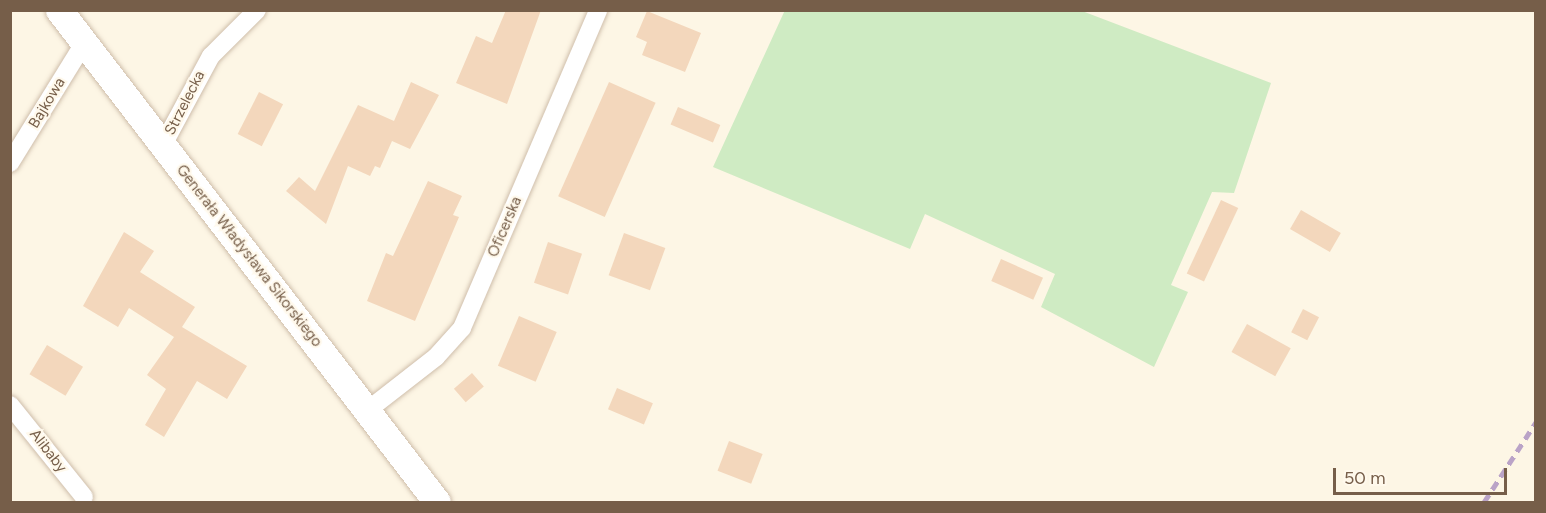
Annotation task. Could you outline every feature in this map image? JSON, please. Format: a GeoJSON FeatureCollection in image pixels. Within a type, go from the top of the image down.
{"type":"FeatureCollection","features":[{"type":"Feature","properties":{"kind":"street","name":"Generała Władysława Sikorskiego"},"geometry":{"type":"LineString","coordinates":[[59,10],[437,502]]}},
{"type":"Feature","properties":{"kind":"street","name":"Strzelecka"},"geometry":{"type":"LineString","coordinates":[[163,145],[211,56],[257,10]]}},
{"type":"Feature","properties":{"kind":"street","name":"Oficerska"},"geometry":{"type":"LineString","coordinates":[[368,410],[436,357],[462,328],[598,10]]}},
{"type":"Feature","properties":{"kind":"street","name":"Bajkowa"},"geometry":{"type":"LineString","coordinates":[[10,164],[84,43]]}},
{"type":"Feature","properties":{"kind":"street","name":"Alibaby"},"geometry":{"type":"LineString","coordinates":[[10,405],[84,497]]}},
{"type":"Feature","properties":{"kind":"green space"},"geometry":{"type":"Polygon","coordinates":[[[785,10],[1082,11],[1271,83],[1234,193],[1212,192],[1171,285],[1188,292],[1154,367],[1041,307],[1055,274],[925,214],[910,249],[713,167],[785,10]]]}},
{"type":"Feature","properties":{"kind":"building"},"geometry":{"type":"Polygon","coordinates":[[[506,10],[541,10],[507,104],[456,83],[476,36],[492,43],[506,10]]]}},
{"type":"Feature","properties":{"kind":"building"},"geometry":{"type":"Polygon","coordinates":[[[647,11],[701,33],[685,72],[642,55],[647,42],[636,37],[647,11]]]}},
{"type":"Feature","properties":{"kind":"building"},"geometry":{"type":"Polygon","coordinates":[[[411,82],[439,95],[410,149],[392,141],[380,168],[375,166],[370,176],[348,166],[326,224],[286,191],[299,177],[315,191],[358,105],[394,121],[411,82]]]}},
{"type":"Feature","properties":{"kind":"building"},"geometry":{"type":"Polygon","coordinates":[[[609,82],[656,103],[605,217],[558,196],[609,82]]]}},
{"type":"Feature","properties":{"kind":"building"},"geometry":{"type":"Polygon","coordinates":[[[259,92],[283,104],[262,146],[238,134],[259,92]]]}},
{"type":"Feature","properties":{"kind":"building"},"geometry":{"type":"Polygon","coordinates":[[[678,107],[720,125],[713,142],[671,124],[678,107]]]}},
{"type":"Feature","properties":{"kind":"building"},"geometry":{"type":"Polygon","coordinates":[[[428,181],[462,196],[453,215],[459,217],[415,321],[367,301],[386,253],[393,256],[428,181]]]}},
{"type":"Feature","properties":{"kind":"building"},"geometry":{"type":"Polygon","coordinates":[[[1221,200],[1238,208],[1204,281],[1187,273],[1221,200]]]}},
{"type":"Feature","properties":{"kind":"building"},"geometry":{"type":"Polygon","coordinates":[[[1301,210],[1341,233],[1330,252],[1290,229],[1301,210]]]}},
{"type":"Feature","properties":{"kind":"building"},"geometry":{"type":"Polygon","coordinates":[[[124,232],[154,251],[140,272],[195,307],[182,327],[247,366],[227,399],[197,381],[164,437],[145,425],[166,389],[147,375],[174,337],[129,308],[118,327],[83,306],[124,232]]]}},
{"type":"Feature","properties":{"kind":"building"},"geometry":{"type":"Polygon","coordinates":[[[624,233],[665,248],[650,290],[609,275],[624,233]]]}},
{"type":"Feature","properties":{"kind":"building"},"geometry":{"type":"Polygon","coordinates":[[[548,242],[582,254],[568,294],[534,283],[548,242]]]}},
{"type":"Feature","properties":{"kind":"building"},"geometry":{"type":"Polygon","coordinates":[[[1001,259],[1043,278],[1033,300],[991,281],[1001,259]]]}},
{"type":"Feature","properties":{"kind":"building"},"geometry":{"type":"Polygon","coordinates":[[[1303,309],[1319,317],[1307,340],[1291,332],[1303,309]]]}},
{"type":"Feature","properties":{"kind":"building"},"geometry":{"type":"Polygon","coordinates":[[[519,316],[557,332],[536,382],[498,366],[519,316]]]}},
{"type":"Feature","properties":{"kind":"building"},"geometry":{"type":"Polygon","coordinates":[[[1247,324],[1291,348],[1275,376],[1231,352],[1247,324]]]}},
{"type":"Feature","properties":{"kind":"building"},"geometry":{"type":"Polygon","coordinates":[[[47,345],[83,367],[65,396],[29,374],[47,345]]]}},
{"type":"Feature","properties":{"kind":"building"},"geometry":{"type":"Polygon","coordinates":[[[472,373],[484,387],[466,402],[454,389],[472,373]]]}},
{"type":"Feature","properties":{"kind":"building"},"geometry":{"type":"Polygon","coordinates":[[[617,388],[653,403],[644,424],[608,409],[617,388]]]}},
{"type":"Feature","properties":{"kind":"building"},"geometry":{"type":"Polygon","coordinates":[[[729,441],[763,454],[751,484],[718,471],[729,441]]]}},
{"type":"Feature","properties":{"kind":"railway"},"geometry":{"type":"LineString","coordinates":[[1484,502],[1536,422]]}}]}
